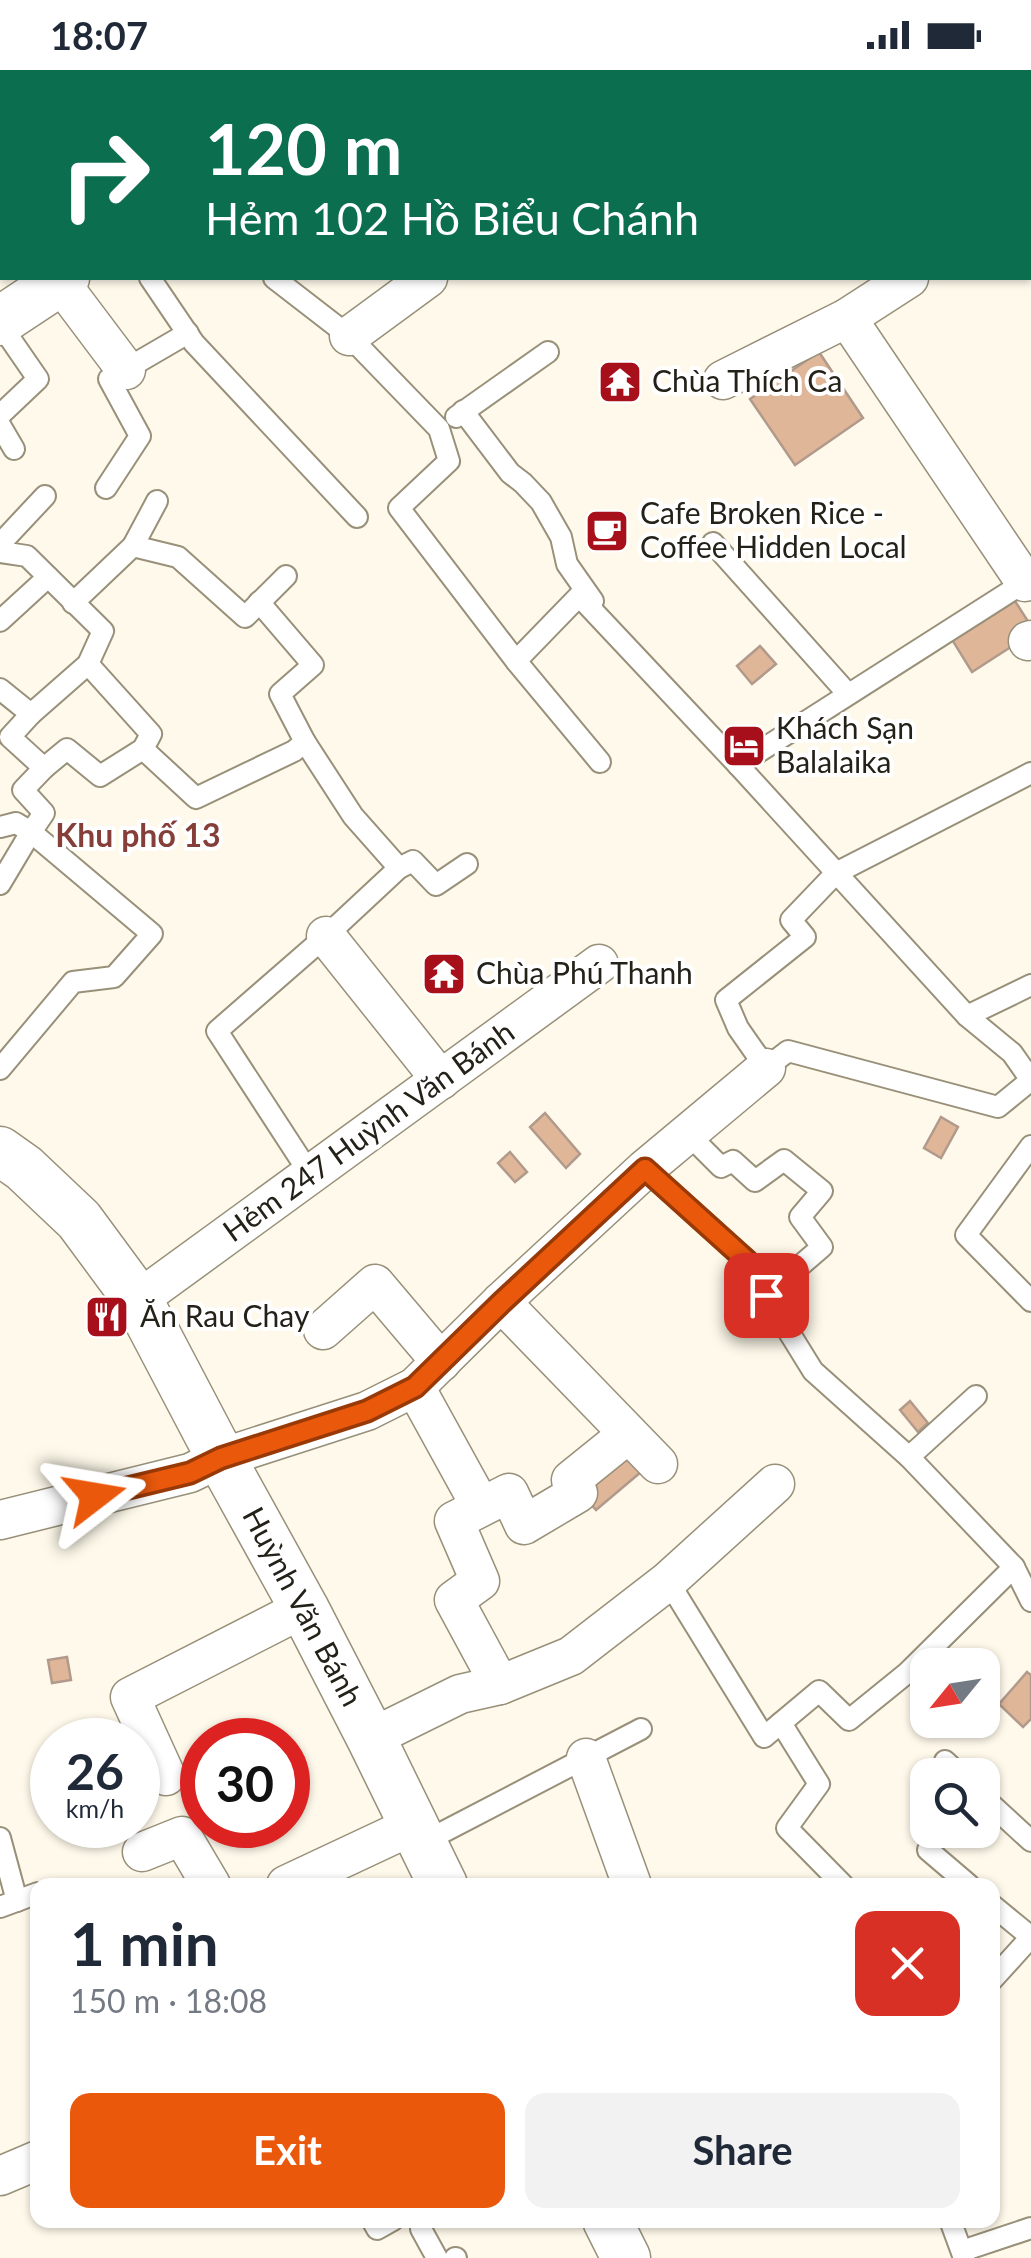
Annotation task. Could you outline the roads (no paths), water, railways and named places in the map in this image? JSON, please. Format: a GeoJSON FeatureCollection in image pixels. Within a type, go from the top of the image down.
{"type":"FeatureCollection","features":[{"type":"Feature","properties":{"kind":"street"},"geometry":{"type":"LineString","coordinates":[[348,336],[425,280]]}},
{"type":"Feature","properties":{"kind":"street"},"geometry":{"type":"LineString","coordinates":[[723,380],[847,318],[905,280]]}},
{"type":"Feature","properties":{"kind":"street"},"geometry":{"type":"LineString","coordinates":[[0,322],[49,282],[126,370]]}},
{"type":"Feature","properties":{"kind":"street"},"geometry":{"type":"LineString","coordinates":[[847,318],[1028,585]]}},
{"type":"Feature","properties":{"kind":"street"},"geometry":{"type":"LineString","coordinates":[[326,936],[441,1080]]}},
{"type":"Feature","properties":{"kind":"street","name":"Hẻm 247 Huỳnh Văn Bánh"},"geometry":{"type":"LineString","coordinates":[[138,1300],[599,964]]}},
{"type":"Feature","properties":{"kind":"street"},"geometry":{"type":"LineString","coordinates":[[0,1520],[190,1473],[221,1458],[367,1411],[428,1375],[645,1169],[766,1068]]}},
{"type":"Feature","properties":{"kind":"street","name":"Huỳnh Văn Bánh"},"geometry":{"type":"LineString","coordinates":[[0,1152],[24,1168],[79,1220],[138,1300],[372,1738],[440,1878]]}},
{"type":"Feature","properties":{"kind":"street"},"geometry":{"type":"LineString","coordinates":[[323,1330],[375,1284],[428,1375],[480,1506]]}},
{"type":"Feature","properties":{"kind":"street"},"geometry":{"type":"LineString","coordinates":[[502,1302],[658,1464]]}},
{"type":"Feature","properties":{"kind":"street"},"geometry":{"type":"LineString","coordinates":[[500,1685],[454,1600],[480,1581],[454,1521],[509,1493],[524,1525],[578,1494],[570,1480],[628,1434]]}},
{"type":"Feature","properties":{"kind":"street"},"geometry":{"type":"LineString","coordinates":[[372,1738],[460,1694],[500,1685],[571,1656],[668,1581],[775,1484]]}},
{"type":"Feature","properties":{"kind":"street"},"geometry":{"type":"LineString","coordinates":[[166,1776],[130,1697],[304,1608]]}},
{"type":"Feature","properties":{"kind":"street"},"geometry":{"type":"LineString","coordinates":[[586,1758],[629,1878]]}},
{"type":"Feature","properties":{"kind":"street"},"geometry":{"type":"LineString","coordinates":[[304,1878],[418,1834]]}},
{"type":"Feature","properties":{"kind":"street"},"geometry":{"type":"LineString","coordinates":[[142,1852],[182,1836],[208,1878]]}},
{"type":"Feature","properties":{"kind":"street"},"geometry":{"type":"LineString","coordinates":[[0,2176],[30,2163]]}},
{"type":"Feature","properties":{"kind":"lane"},"geometry":{"type":"LineString","coordinates":[[151,280],[194,343],[357,517]]}},
{"type":"Feature","properties":{"kind":"lane"},"geometry":{"type":"LineString","coordinates":[[277,280],[348,336],[439,429],[449,461],[399,508],[516,661],[600,762]]}},
{"type":"Feature","properties":{"kind":"lane"},"geometry":{"type":"LineString","coordinates":[[0,322],[38,379],[0,415]]}},
{"type":"Feature","properties":{"kind":"lane"},"geometry":{"type":"LineString","coordinates":[[106,488],[140,436],[109,379],[188,334]]}},
{"type":"Feature","properties":{"kind":"lane"},"geometry":{"type":"LineString","coordinates":[[439,429],[548,352]]}},
{"type":"Feature","properties":{"kind":"lane"},"geometry":{"type":"LineString","coordinates":[[463,412],[510,473],[540,502],[560,536],[567,564],[609,628]]}},
{"type":"Feature","properties":{"kind":"lane"},"geometry":{"type":"LineString","coordinates":[[0,425],[14,450]]}},
{"type":"Feature","properties":{"kind":"lane"},"geometry":{"type":"LineString","coordinates":[[0,544],[45,496]]}},
{"type":"Feature","properties":{"kind":"lane"},"geometry":{"type":"LineString","coordinates":[[74,602],[133,546],[156,501]]}},
{"type":"Feature","properties":{"kind":"lane"},"geometry":{"type":"LineString","coordinates":[[713,543],[848,694]]}},
{"type":"Feature","properties":{"kind":"lane"},"geometry":{"type":"LineString","coordinates":[[133,546],[178,557],[245,617],[286,576]]}},
{"type":"Feature","properties":{"kind":"lane"},"geometry":{"type":"LineString","coordinates":[[0,552],[27,556],[103,632],[88,664],[10,736],[44,768]]}},
{"type":"Feature","properties":{"kind":"lane"},"geometry":{"type":"LineString","coordinates":[[0,621],[48,577]]}},
{"type":"Feature","properties":{"kind":"lane"},"geometry":{"type":"LineString","coordinates":[[738,765],[1028,585]]}},
{"type":"Feature","properties":{"kind":"lane"},"geometry":{"type":"LineString","coordinates":[[516,661],[580,596],[738,765],[836,874],[967,1016],[1012,1053],[1031,1080],[998,1107],[788,1050],[766,1068],[738,1028],[726,1000],[805,938],[791,920],[836,874],[1031,773]]}},
{"type":"Feature","properties":{"kind":"lane"},"geometry":{"type":"LineString","coordinates":[[260,602],[313,665],[280,694],[305,742],[353,816],[398,868]]}},
{"type":"Feature","properties":{"kind":"lane"},"geometry":{"type":"LineString","coordinates":[[0,884],[44,813],[23,790],[44,768],[67,750],[100,776],[142,749],[151,734],[88,664]]}},
{"type":"Feature","properties":{"kind":"lane"},"geometry":{"type":"LineString","coordinates":[[0,689],[31,714]]}},
{"type":"Feature","properties":{"kind":"lane"},"geometry":{"type":"LineString","coordinates":[[142,749],[196,798],[305,742]]}},
{"type":"Feature","properties":{"kind":"lane"},"geometry":{"type":"LineString","coordinates":[[0,827],[16,824],[31,832],[152,934],[114,977],[72,982],[0,1069]]}},
{"type":"Feature","properties":{"kind":"lane"},"geometry":{"type":"LineString","coordinates":[[310,1174],[217,1031],[398,868],[413,861],[436,884],[467,864]]}},
{"type":"Feature","properties":{"kind":"lane"},"geometry":{"type":"LineString","coordinates":[[967,1016],[1031,986]]}},
{"type":"Feature","properties":{"kind":"lane"},"geometry":{"type":"LineString","coordinates":[[688,1134],[721,1166],[734,1160],[754,1181],[784,1160],[822,1191],[800,1217],[822,1247],[766,1295]]}},
{"type":"Feature","properties":{"kind":"lane"},"geometry":{"type":"LineString","coordinates":[[1031,1146],[966,1235],[1031,1300]]}},
{"type":"Feature","properties":{"kind":"lane"},"geometry":{"type":"LineString","coordinates":[[645,1169],[756,1269],[766,1295],[813,1371],[909,1457],[1014,1567],[1031,1601]]}},
{"type":"Feature","properties":{"kind":"lane"},"geometry":{"type":"LineString","coordinates":[[909,1457],[976,1396]]}},
{"type":"Feature","properties":{"kind":"lane"},"geometry":{"type":"LineString","coordinates":[[668,1581],[764,1737],[819,1691],[850,1720],[906,1673],[1014,1567]]}},
{"type":"Feature","properties":{"kind":"lane"},"geometry":{"type":"LineString","coordinates":[[780,1723],[819,1784],[787,1828],[836,1878]]}},
{"type":"Feature","properties":{"kind":"lane"},"geometry":{"type":"LineString","coordinates":[[418,1834],[641,1729]]}},
{"type":"Feature","properties":{"kind":"lane"},"geometry":{"type":"LineString","coordinates":[[1000,1812],[1031,1840]]}},
{"type":"Feature","properties":{"kind":"lane"},"geometry":{"type":"LineString","coordinates":[[0,1838],[18,1900]]}},
{"type":"Feature","properties":{"kind":"lane"},"geometry":{"type":"LineString","coordinates":[[928,1850],[961,1878]]}},
{"type":"Feature","properties":{"kind":"lane"},"geometry":{"type":"LineString","coordinates":[[1000,1912],[1031,1937],[1000,1971]]}},
{"type":"Feature","properties":{"kind":"lane"},"geometry":{"type":"LineString","coordinates":[[953,2228],[963,2254],[1031,2228]]}},
{"type":"Feature","properties":{"kind":"lane"},"geometry":{"type":"LineString","coordinates":[[422,2229],[437,2258]]}},
{"type":"Feature","properties":{"kind":"place","name":"Chùa Thích Ca"},"geometry":{"type":"Point","coordinates":[620,382]}},
{"type":"Feature","properties":{"kind":"place","name":"Cafe Broken Rice - Coffee Hidden Local"},"geometry":{"type":"Point","coordinates":[607,531]}},
{"type":"Feature","properties":{"kind":"place","name":"Khách Sạn Balalaika"},"geometry":{"type":"Point","coordinates":[744,746]}},
{"type":"Feature","properties":{"kind":"place","name":"Chùa Phú Thanh"},"geometry":{"type":"Point","coordinates":[444,974]}},
{"type":"Feature","properties":{"kind":"place","name":"Ăn Rau Chay"},"geometry":{"type":"Point","coordinates":[107,1317]}},
{"type":"Feature","properties":{"kind":"district","name":"Khu phố 13"},"geometry":{"type":"Point","coordinates":[138,836]}}]}
